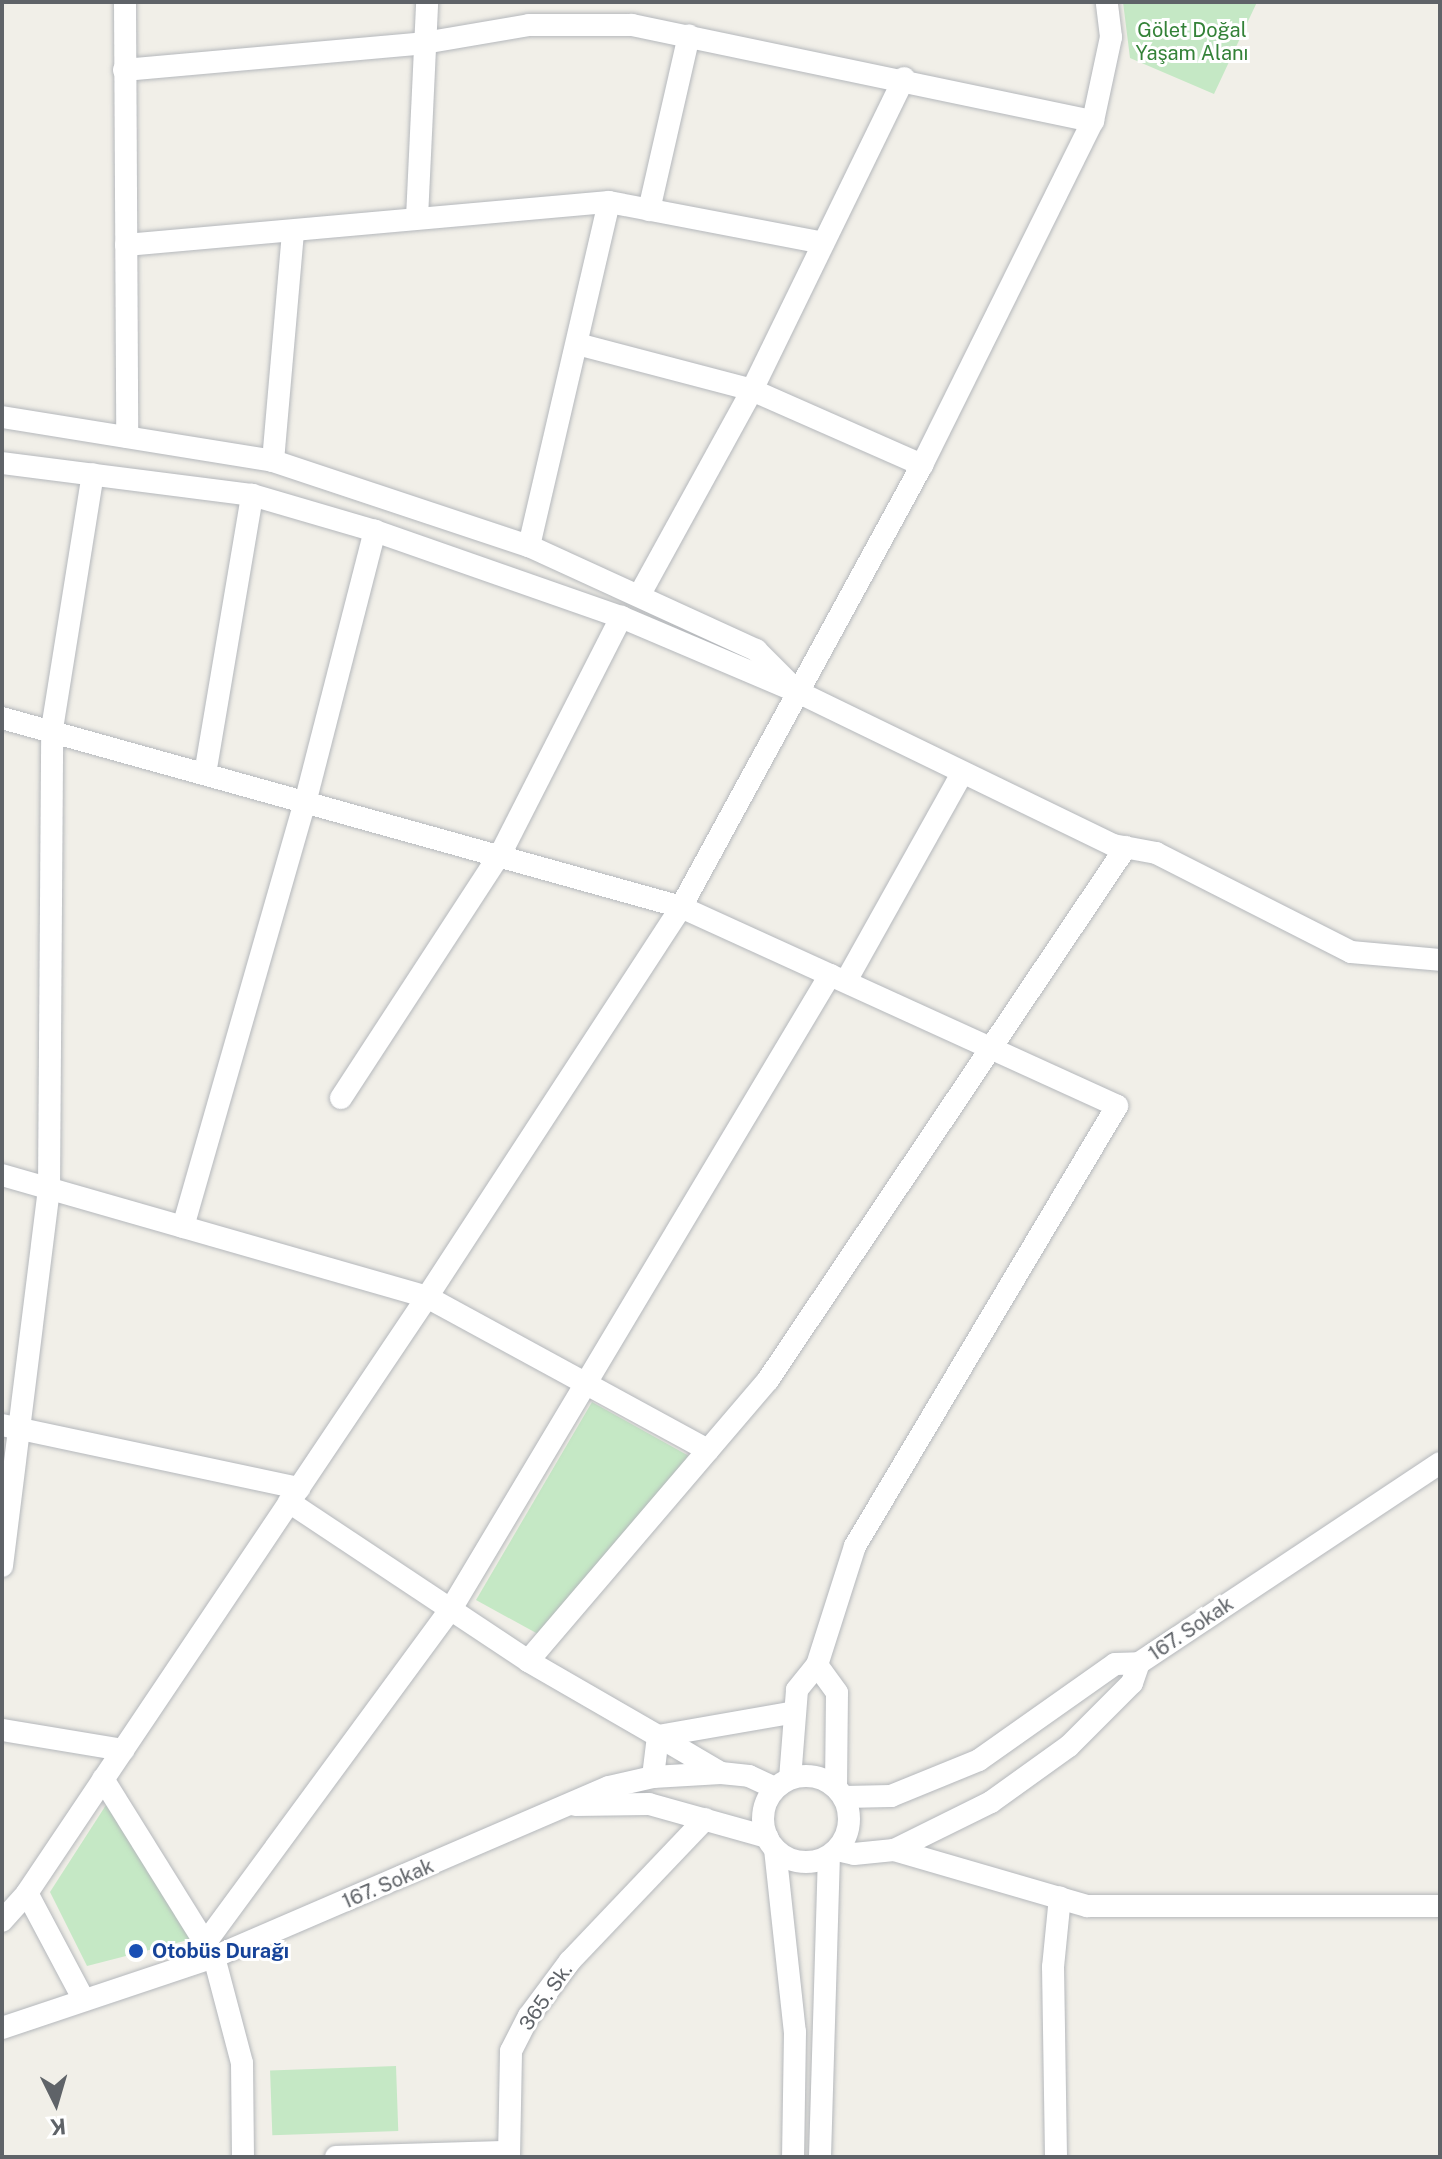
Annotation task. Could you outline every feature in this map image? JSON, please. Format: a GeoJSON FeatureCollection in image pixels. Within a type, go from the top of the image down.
{"type":"FeatureCollection","features":[{"type":"Feature","properties":{"kind":"street"},"geometry":{"type":"LineString","coordinates":[[125,2],[127,437]]}},
{"type":"Feature","properties":{"kind":"street"},"geometry":{"type":"LineString","coordinates":[[417,218],[427,2]]}},
{"type":"Feature","properties":{"kind":"street"},"geometry":{"type":"LineString","coordinates":[[632,25],[635,2]]}},
{"type":"Feature","properties":{"kind":"street"},"geometry":{"type":"LineString","coordinates":[[2,1921],[27,1893],[427,1297],[681,907],[922,465],[1093,121],[1111,37],[1107,2]]}},
{"type":"Feature","properties":{"kind":"street"},"geometry":{"type":"LineString","coordinates":[[124,70],[424,43],[529,25],[632,25],[904,78],[1093,121]]}},
{"type":"Feature","properties":{"kind":"street"},"geometry":{"type":"LineString","coordinates":[[649,210],[689,36]]}},
{"type":"Feature","properties":{"kind":"street"},"geometry":{"type":"LineString","coordinates":[[640,594],[752,390],[904,78]]}},
{"type":"Feature","properties":{"kind":"street"},"geometry":{"type":"LineString","coordinates":[[126,245],[293,233],[417,218],[609,202],[823,243]]}},
{"type":"Feature","properties":{"kind":"street"},"geometry":{"type":"LineString","coordinates":[[529,546],[609,202]]}},
{"type":"Feature","properties":{"kind":"street"},"geometry":{"type":"LineString","coordinates":[[273,461],[293,233]]}},
{"type":"Feature","properties":{"kind":"street"},"geometry":{"type":"LineString","coordinates":[[577,344],[752,390],[922,465]]}},
{"type":"Feature","properties":{"kind":"street"},"geometry":{"type":"LineString","coordinates":[[2,417],[273,461],[529,546],[640,594],[756,650],[800,693]]}},
{"type":"Feature","properties":{"kind":"street"},"geometry":{"type":"LineString","coordinates":[[2,463],[252,495],[375,531],[621,617],[800,693],[961,775],[1126,847],[1156,853],[1351,952],[1440,960]]}},
{"type":"Feature","properties":{"kind":"street"},"geometry":{"type":"LineString","coordinates":[[2,1566],[10,1426],[49,1189],[52,729],[93,474]]}},
{"type":"Feature","properties":{"kind":"street"},"geometry":{"type":"LineString","coordinates":[[205,774],[252,495]]}},
{"type":"Feature","properties":{"kind":"street"},"geometry":{"type":"LineString","coordinates":[[183,1227],[306,799],[375,531]]}},
{"type":"Feature","properties":{"kind":"street"},"geometry":{"type":"LineString","coordinates":[[341,1098],[501,853],[621,617]]}},
{"type":"Feature","properties":{"kind":"street"},"geometry":{"type":"LineString","coordinates":[[2,718],[52,729],[205,774],[501,853],[681,907],[1117,1106],[855,1546],[817,1665],[797,1690],[783,1783],[764,1809],[795,2032],[793,2157]]}},
{"type":"Feature","properties":{"kind":"street"},"geometry":{"type":"LineString","coordinates":[[210,1950],[451,1609],[585,1383],[961,775]]}},
{"type":"Feature","properties":{"kind":"street"},"geometry":{"type":"LineString","coordinates":[[528,1661],[768,1380],[993,1051],[1126,847]]}},
{"type":"Feature","properties":{"kind":"street"},"geometry":{"type":"LineString","coordinates":[[2,1175],[427,1297],[708,1450]]}},
{"type":"Feature","properties":{"kind":"street"},"geometry":{"type":"LineString","coordinates":[[10,1426],[294,1495],[528,1661],[721,1773]]}},
{"type":"Feature","properties":{"kind":"street","name":"167. Sokak"},"geometry":{"type":"LineString","coordinates":[[840,1792],[891,1796],[934,1782],[979,1760],[1115,1664],[1139,1663],[1440,1463]]}},
{"type":"Feature","properties":{"kind":"street"},"geometry":{"type":"LineString","coordinates":[[575,1805],[649,1804],[705,1819],[771,1843],[800,1861],[833,1853],[894,1850],[991,1802],[1069,1746],[1132,1683],[1139,1663]]}},
{"type":"Feature","properties":{"kind":"street"},"geometry":{"type":"LineString","coordinates":[[817,1665],[837,1693],[840,1792],[849,1821],[833,1853],[820,2157]]}},
{"type":"Feature","properties":{"kind":"street"},"geometry":{"type":"LineString","coordinates":[[658,1736],[795,1712]]}},
{"type":"Feature","properties":{"kind":"street"},"geometry":{"type":"LineString","coordinates":[[2,1730],[123,1750]]}},
{"type":"Feature","properties":{"kind":"street"},"geometry":{"type":"LineString","coordinates":[[653,1777],[658,1736]]}},
{"type":"Feature","properties":{"kind":"street","name":"167. Sokak"},"geometry":{"type":"LineString","coordinates":[[2,2028],[84,2000],[210,1950],[575,1805],[609,1787],[653,1777],[721,1773],[783,1783]]}},
{"type":"Feature","properties":{"kind":"street"},"geometry":{"type":"LineString","coordinates":[[783,1783],[818,1777],[840,1792]]}},
{"type":"Feature","properties":{"kind":"street"},"geometry":{"type":"LineString","coordinates":[[103,1779],[210,1950],[242,2063],[243,2157]]}},
{"type":"Feature","properties":{"kind":"street","name":"365. Sk."},"geometry":{"type":"LineString","coordinates":[[509,2154],[511,2051],[529,2016],[570,1961],[656,1867],[705,1819]]}},
{"type":"Feature","properties":{"kind":"street"},"geometry":{"type":"LineString","coordinates":[[894,1850],[1087,1906],[1440,1906]]}},
{"type":"Feature","properties":{"kind":"street"},"geometry":{"type":"LineString","coordinates":[[27,1893],[84,2000]]}},
{"type":"Feature","properties":{"kind":"street"},"geometry":{"type":"LineString","coordinates":[[1056,2157],[1053,1967],[1060,1897]]}},
{"type":"Feature","properties":{"kind":"street"},"geometry":{"type":"LineString","coordinates":[[336,2157],[509,2154]]}},
{"type":"Feature","properties":{"kind":"green space","name":"Gölet Doğal Yaşam Alanı"},"geometry":{"type":"Polygon","coordinates":[[[1123,2],[1257,2],[1214,94],[1130,58],[1123,2]]]}},
{"type":"Feature","properties":{"kind":"green space"},"geometry":{"type":"Polygon","coordinates":[[[592,1402],[689,1456],[538,1634],[476,1600],[592,1402]]]}},
{"type":"Feature","properties":{"kind":"green space"},"geometry":{"type":"Polygon","coordinates":[[[106,1805],[192,1939],[87,1966],[50,1892],[106,1805]]]}},
{"type":"Feature","properties":{"kind":"green space"},"geometry":{"type":"Polygon","coordinates":[[[396,2066],[398,2131],[272,2135],[270,2070],[396,2066]]]}},
{"type":"Feature","properties":{"kind":"place","name":"Otobüs Durağı"},"geometry":{"type":"Point","coordinates":[136,1951]}}]}
